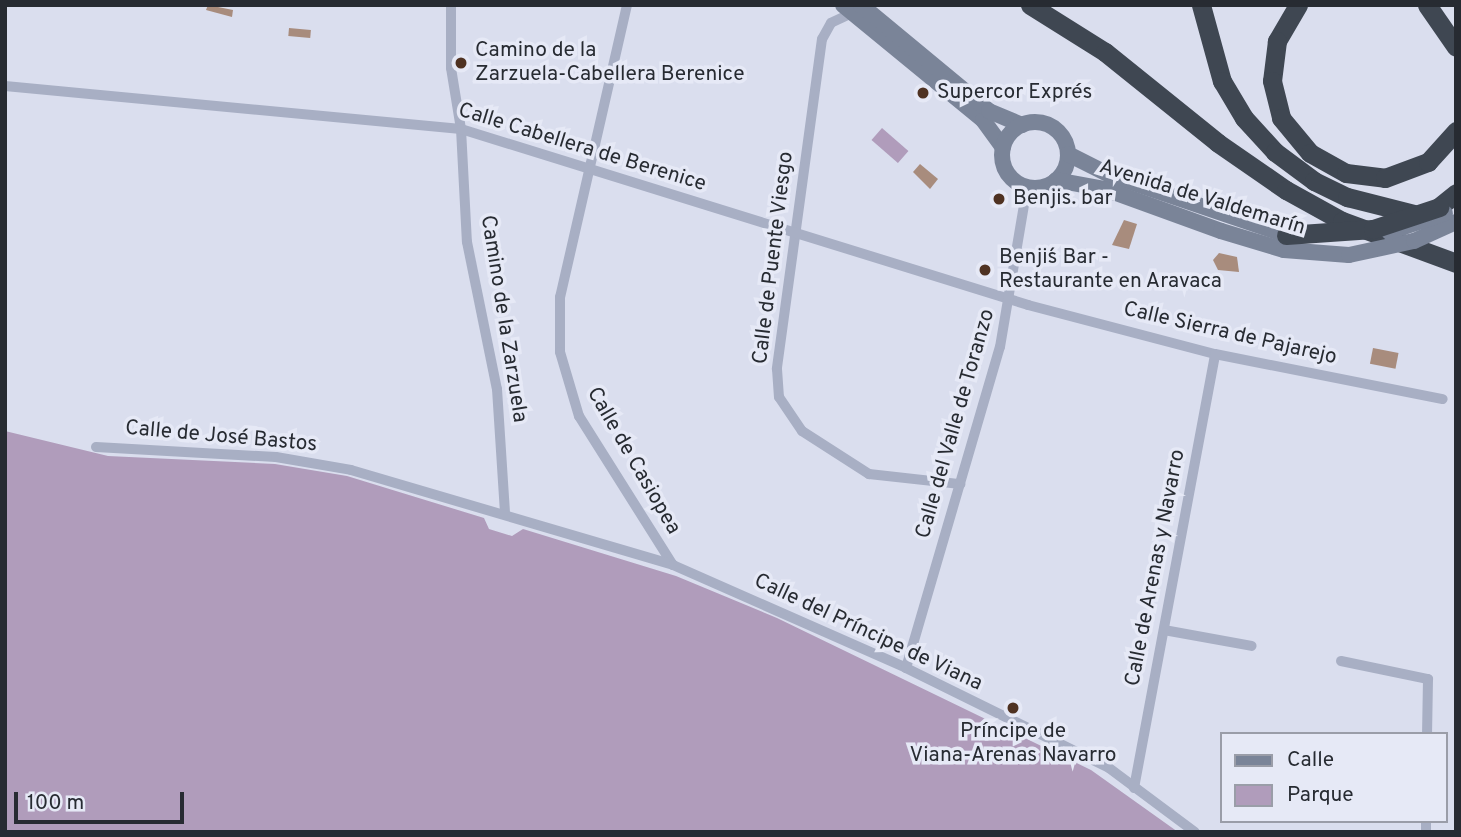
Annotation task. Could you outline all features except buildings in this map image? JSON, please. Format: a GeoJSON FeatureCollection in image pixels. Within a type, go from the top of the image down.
{"type":"FeatureCollection","features":[{"type":"Feature","properties":{"kind":"highway"},"geometry":{"type":"LineString","coordinates":[[1030,5],[1105,52],[1238,158],[1286,190],[1342,221],[1456,262]]}},
{"type":"Feature","properties":{"kind":"highway"},"geometry":{"type":"LineString","coordinates":[[1201,5],[1214,62],[1233,100],[1259,136],[1289,164],[1347,197],[1450,215]]}},
{"type":"Feature","properties":{"kind":"highway"},"geometry":{"type":"LineString","coordinates":[[1298,5],[1277,41],[1272,81],[1281,118],[1310,153],[1346,173],[1385,178],[1428,162],[1456,131]]}},
{"type":"Feature","properties":{"kind":"highway"},"geometry":{"type":"LineString","coordinates":[[1427,5],[1456,47]]}},
{"type":"Feature","properties":{"kind":"highway"},"geometry":{"type":"LineString","coordinates":[[1436,5],[1456,27]]}},
{"type":"Feature","properties":{"kind":"highway"},"geometry":{"type":"LineString","coordinates":[[1450,215],[1456,193]]}},
{"type":"Feature","properties":{"kind":"highway"},"geometry":{"type":"LineString","coordinates":[[1286,235],[1373,229],[1450,215]]}},
{"type":"Feature","properties":{"kind":"main road"},"geometry":{"type":"LineString","coordinates":[[852,8],[989,111],[1022,125]]}},
{"type":"Feature","properties":{"kind":"main road"},"geometry":{"type":"LineString","coordinates":[[852,8],[983,120],[1003,148],[1007,172],[1027,187],[1046,187],[1056,180],[1068,154],[1062,136],[1041,122],[1022,125],[1010,134],[1003,148]]}},
{"type":"Feature","properties":{"kind":"main road","name":"Avenida de Valdemarín"},"geometry":{"type":"LineString","coordinates":[[1068,154],[1110,175],[1286,235]]}},
{"type":"Feature","properties":{"kind":"main road","name":"Avenida de Valdemarín"},"geometry":{"type":"LineString","coordinates":[[1056,180],[1105,189],[1221,231],[1284,250],[1349,255],[1415,241],[1450,215]]}},
{"type":"Feature","properties":{"kind":"street","name":"Camino de la Zarzuela"},"geometry":{"type":"LineString","coordinates":[[451,5],[452,68],[461,128],[467,242],[497,389],[505,513]]}},
{"type":"Feature","properties":{"kind":"street","name":"Calle de Casiopea"},"geometry":{"type":"LineString","coordinates":[[627,5],[560,297],[563,363],[579,416],[673,565]]}},
{"type":"Feature","properties":{"kind":"street","name":"Calle de Puente Viesgo"},"geometry":{"type":"LineString","coordinates":[[852,8],[831,23],[822,39],[778,369],[779,397],[788,416],[802,431],[869,474],[960,484]]}},
{"type":"Feature","properties":{"kind":"street","name":"Calle Cabellera de Berenice"},"geometry":{"type":"LineString","coordinates":[[5,86],[461,128],[1010,300]]}},
{"type":"Feature","properties":{"kind":"street","name":"Calle del Valle de Toranzo"},"geometry":{"type":"LineString","coordinates":[[906,668],[1010,300],[1027,187]]}},
{"type":"Feature","properties":{"kind":"street","name":"Calle Sierra de Pajarejo"},"geometry":{"type":"LineString","coordinates":[[1010,300],[1215,354],[1443,399]]}},
{"type":"Feature","properties":{"kind":"street","name":"Calle de Arenas y Navarro"},"geometry":{"type":"LineString","coordinates":[[1134,788],[1215,354]]}},
{"type":"Feature","properties":{"kind":"street","name":"Calle de José Bastos"},"geometry":{"type":"LineString","coordinates":[[96,447],[289,459],[351,470],[505,513]]}},
{"type":"Feature","properties":{"kind":"street","name":"Calle del Príncipe de Viana"},"geometry":{"type":"LineString","coordinates":[[505,513],[673,565],[906,668],[1109,768],[1195,832]]}},
{"type":"Feature","properties":{"kind":"street"},"geometry":{"type":"LineString","coordinates":[[1164,630],[1252,646]]}},
{"type":"Feature","properties":{"kind":"street"},"geometry":{"type":"LineString","coordinates":[[1341,661],[1428,679],[1427,732]]}},
{"type":"Feature","properties":{"kind":"green space"},"geometry":{"type":"Polygon","coordinates":[[[882,128],[908,151],[898,163],[872,140],[882,128]]]}},
{"type":"Feature","properties":{"kind":"green space"},"geometry":{"type":"Polygon","coordinates":[[[5,431],[108,456],[275,464],[347,476],[484,518],[489,529],[512,536],[523,529],[676,576],[777,618],[1091,770],[1178,832],[5,832],[5,431]]]}},
{"type":"Feature","properties":{"kind":"shaded area"},"geometry":{"type":"Polygon","coordinates":[[[208,5],[233,10],[232,17],[206,10],[208,5]]]}},
{"type":"Feature","properties":{"kind":"shaded area"},"geometry":{"type":"Polygon","coordinates":[[[289,28],[311,30],[310,38],[288,36],[289,28]]]}},
{"type":"Feature","properties":{"kind":"shaded area"},"geometry":{"type":"Polygon","coordinates":[[[920,164],[938,179],[930,189],[913,172],[920,164]]]}},
{"type":"Feature","properties":{"kind":"shaded area"},"geometry":{"type":"Polygon","coordinates":[[[1124,220],[1137,224],[1129,249],[1112,245],[1124,220]]]}},
{"type":"Feature","properties":{"kind":"shaded area"},"geometry":{"type":"Polygon","coordinates":[[[1219,253],[1237,257],[1239,272],[1218,270],[1213,260],[1219,253]]]}},
{"type":"Feature","properties":{"kind":"shaded area"},"geometry":{"type":"Polygon","coordinates":[[[1373,348],[1399,353],[1395,369],[1370,364],[1373,348]]]}},
{"type":"Feature","properties":{"kind":"place","name":"Camino de la Zarzuela-Cabellera Berenice"},"geometry":{"type":"Point","coordinates":[461,63]}},
{"type":"Feature","properties":{"kind":"place","name":"Supercor Exprés"},"geometry":{"type":"Point","coordinates":[923,93]}},
{"type":"Feature","properties":{"kind":"place","name":"Benjis. bar"},"geometry":{"type":"Point","coordinates":[999,199]}},
{"type":"Feature","properties":{"kind":"place","name":"Benji´s Bar - Restaurante en Aravaca"},"geometry":{"type":"Point","coordinates":[985,270]}},
{"type":"Feature","properties":{"kind":"place","name":"Príncipe de Viana-Arenas Navarro"},"geometry":{"type":"Point","coordinates":[1013,708]}}]}
